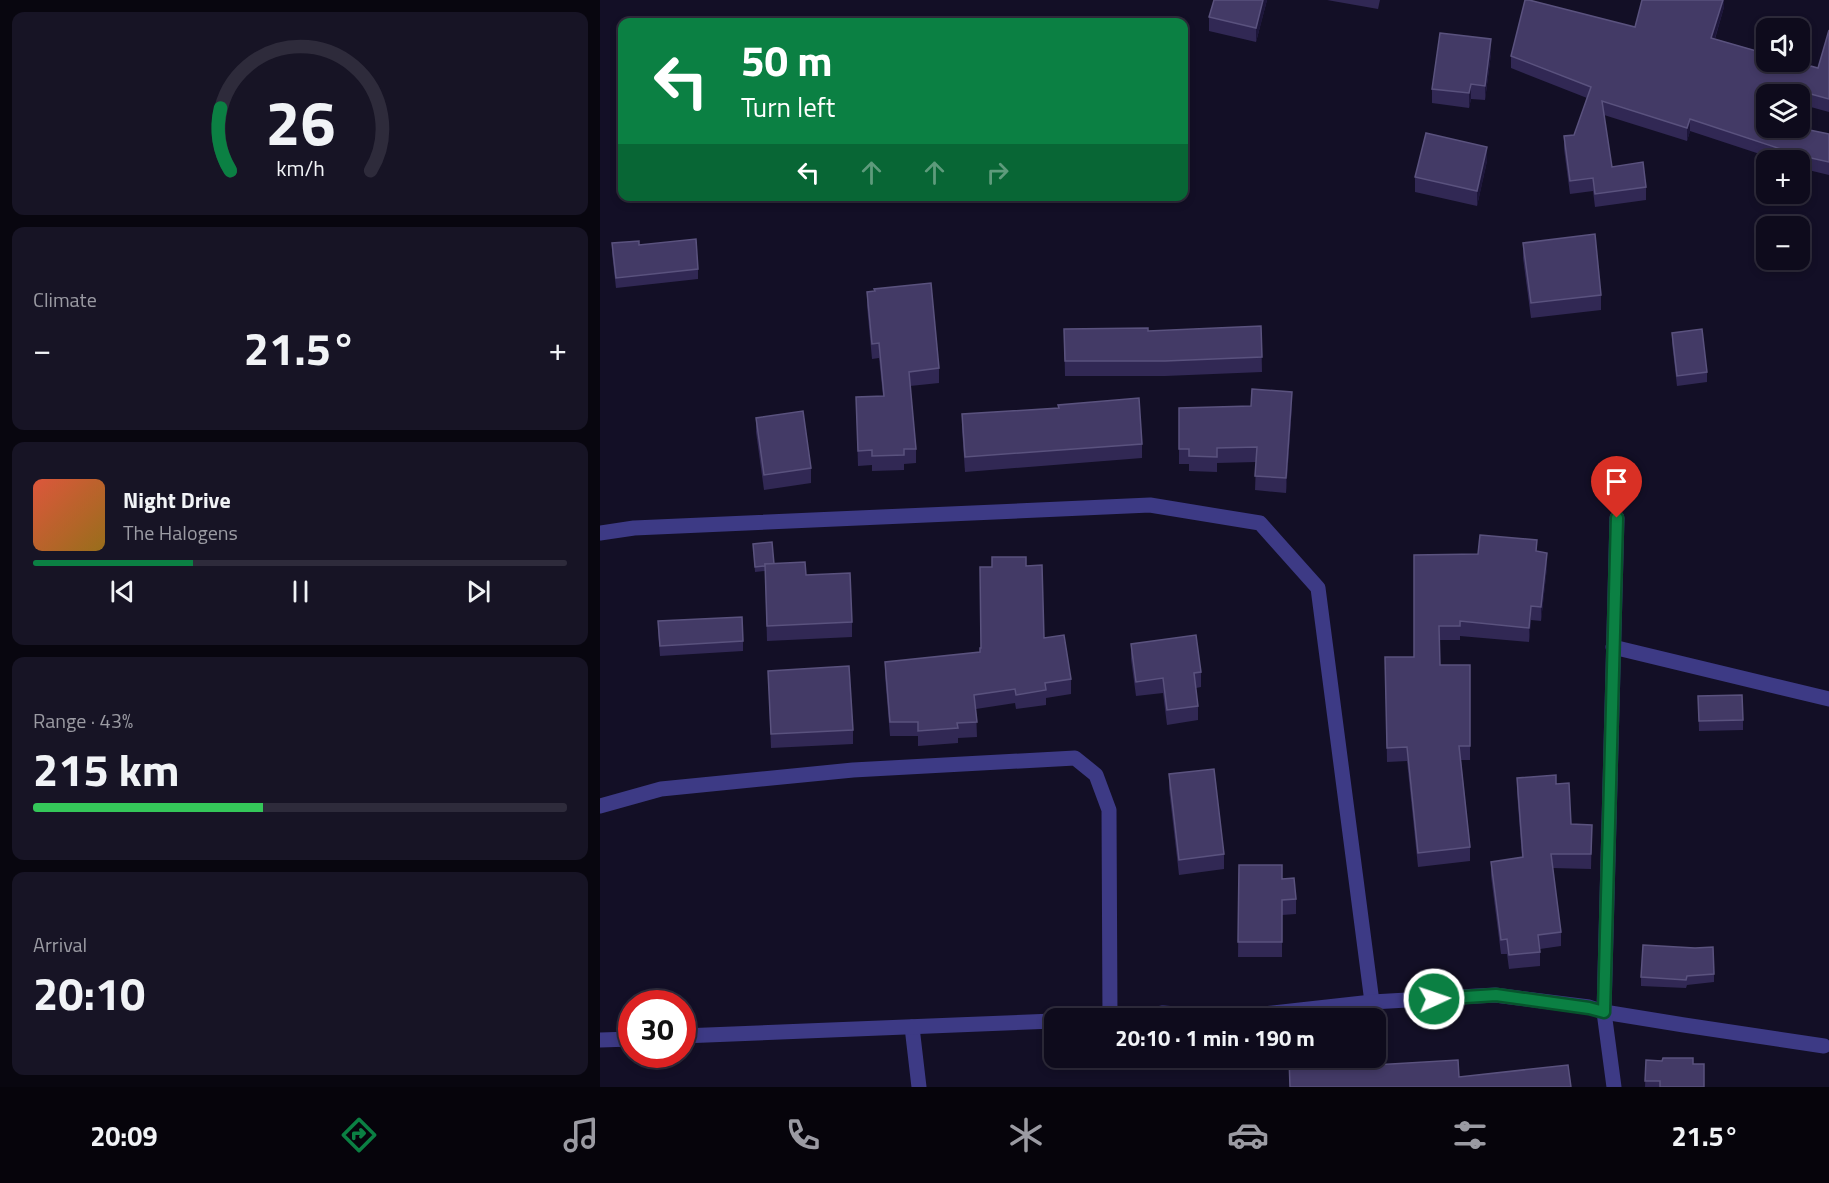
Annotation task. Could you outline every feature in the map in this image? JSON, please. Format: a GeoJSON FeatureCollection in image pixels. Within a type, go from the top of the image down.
{"type":"FeatureCollection","features":[{"type":"Feature","properties":{"kind":"street"},"geometry":{"type":"LineString","coordinates":[[600,533],[634,528],[1149,505],[1260,523],[1318,588],[1372,1002]]}},
{"type":"Feature","properties":{"kind":"street"},"geometry":{"type":"LineString","coordinates":[[1614,1087],[1604,1012],[1617,518]]}},
{"type":"Feature","properties":{"kind":"street"},"geometry":{"type":"LineString","coordinates":[[1613,647],[1829,699]]}},
{"type":"Feature","properties":{"kind":"street"},"geometry":{"type":"LineString","coordinates":[[600,807],[661,789],[853,770],[1075,758],[1096,775],[1109,810],[1108,1008]]}},
{"type":"Feature","properties":{"kind":"street"},"geometry":{"type":"LineString","coordinates":[[1318,1008],[1372,1002],[1496,995],[1824,1046]]}},
{"type":"Feature","properties":{"kind":"street"},"geometry":{"type":"LineString","coordinates":[[696,1035],[1044,1021]]}},
{"type":"Feature","properties":{"kind":"street"},"geometry":{"type":"LineString","coordinates":[[912,1027],[919,1087]]}},
{"type":"Feature","properties":{"kind":"street"},"geometry":{"type":"LineString","coordinates":[[600,1040],[618,1039]]}},
{"type":"Feature","properties":{"kind":"building"},"geometry":{"type":"Polygon","coordinates":[[[1214,0],[1263,0],[1256,28],[1209,17],[1214,0]]]}},
{"type":"Feature","properties":{"kind":"building"},"geometry":{"type":"Polygon","coordinates":[[[1525,0],[1635,27],[1642,0],[1723,0],[1711,38],[1756,51],[1756,72],[1810,72],[1810,66],[1818,68],[1829,30],[1829,99],[1810,94],[1810,84],[1756,84],[1756,138],[1810,138],[1810,130],[1829,134],[1829,162],[1810,158],[1810,150],[1784,150],[1690,119],[1687,128],[1602,101],[1612,167],[1643,162],[1646,187],[1595,194],[1593,178],[1570,181],[1564,136],[1574,135],[1591,87],[1511,56],[1525,0]]]}},
{"type":"Feature","properties":{"kind":"building"},"geometry":{"type":"Polygon","coordinates":[[[1440,33],[1491,39],[1485,86],[1471,84],[1469,93],[1432,89],[1440,33]]]}},
{"type":"Feature","properties":{"kind":"building"},"geometry":{"type":"Polygon","coordinates":[[[1426,133],[1487,147],[1477,191],[1415,177],[1426,133]]]}},
{"type":"Feature","properties":{"kind":"building"},"geometry":{"type":"Polygon","coordinates":[[[1595,234],[1601,295],[1531,303],[1523,243],[1595,234]]]}},
{"type":"Feature","properties":{"kind":"building"},"geometry":{"type":"Polygon","coordinates":[[[696,239],[698,269],[616,278],[612,243],[639,241],[639,245],[696,239]]]}},
{"type":"Feature","properties":{"kind":"building"},"geometry":{"type":"Polygon","coordinates":[[[931,283],[939,368],[909,372],[916,449],[904,449],[904,455],[872,456],[872,450],[858,451],[856,397],[884,396],[879,343],[872,344],[867,292],[875,291],[874,289],[931,283]]]}},
{"type":"Feature","properties":{"kind":"building"},"geometry":{"type":"Polygon","coordinates":[[[1261,326],[1262,357],[1165,361],[1065,361],[1064,329],[1148,328],[1148,331],[1261,326]]]}},
{"type":"Feature","properties":{"kind":"building"},"geometry":{"type":"Polygon","coordinates":[[[1702,329],[1707,372],[1677,376],[1672,333],[1702,329]]]}},
{"type":"Feature","properties":{"kind":"building"},"geometry":{"type":"Polygon","coordinates":[[[1252,389],[1292,392],[1286,478],[1255,476],[1257,447],[1217,448],[1217,457],[1189,456],[1189,449],[1179,449],[1179,408],[1251,406],[1252,389]]]}},
{"type":"Feature","properties":{"kind":"building"},"geometry":{"type":"Polygon","coordinates":[[[1139,398],[1142,444],[965,457],[962,414],[1059,408],[1058,405],[1139,398]]]}},
{"type":"Feature","properties":{"kind":"building"},"geometry":{"type":"Polygon","coordinates":[[[803,411],[811,468],[764,475],[756,418],[803,411]]]}},
{"type":"Feature","properties":{"kind":"building"},"geometry":{"type":"Polygon","coordinates":[[[1480,535],[1537,540],[1536,551],[1547,553],[1541,607],[1531,606],[1529,628],[1460,621],[1460,626],[1439,626],[1440,665],[1470,665],[1470,746],[1459,746],[1470,847],[1418,853],[1407,747],[1387,748],[1385,657],[1414,657],[1414,555],[1478,554],[1480,535]]]}},
{"type":"Feature","properties":{"kind":"building"},"geometry":{"type":"Polygon","coordinates":[[[772,542],[774,564],[755,567],[753,544],[772,542]]]}},
{"type":"Feature","properties":{"kind":"building"},"geometry":{"type":"Polygon","coordinates":[[[992,557],[1026,557],[1026,566],[1042,565],[1044,638],[1064,635],[1071,679],[1045,683],[1046,690],[1016,695],[1015,689],[974,695],[977,722],[957,723],[958,728],[918,731],[918,722],[890,722],[885,662],[980,652],[980,567],[992,567],[992,557]]]}},
{"type":"Feature","properties":{"kind":"building"},"geometry":{"type":"Polygon","coordinates":[[[805,562],[806,575],[850,573],[852,622],[767,626],[765,564],[805,562]]]}},
{"type":"Feature","properties":{"kind":"building"},"geometry":{"type":"Polygon","coordinates":[[[742,617],[743,641],[660,646],[658,621],[742,617]]]}},
{"type":"Feature","properties":{"kind":"building"},"geometry":{"type":"Polygon","coordinates":[[[1196,635],[1201,672],[1194,673],[1198,706],[1167,710],[1163,678],[1136,682],[1131,644],[1196,635]]]}},
{"type":"Feature","properties":{"kind":"building"},"geometry":{"type":"Polygon","coordinates":[[[849,666],[853,730],[771,734],[768,671],[849,666]]]}},
{"type":"Feature","properties":{"kind":"building"},"geometry":{"type":"Polygon","coordinates":[[[1742,695],[1743,720],[1699,721],[1698,696],[1742,695]]]}},
{"type":"Feature","properties":{"kind":"building"},"geometry":{"type":"Polygon","coordinates":[[[1214,769],[1224,854],[1179,860],[1169,774],[1214,769]]]}},
{"type":"Feature","properties":{"kind":"building"},"geometry":{"type":"Polygon","coordinates":[[[1556,775],[1556,784],[1569,783],[1571,824],[1592,825],[1591,854],[1551,854],[1561,932],[1538,935],[1540,952],[1509,955],[1507,939],[1501,940],[1491,862],[1523,857],[1517,778],[1556,775]]]}},
{"type":"Feature","properties":{"kind":"building"},"geometry":{"type":"Polygon","coordinates":[[[1239,865],[1282,865],[1282,879],[1294,878],[1296,899],[1282,900],[1282,942],[1238,942],[1239,865]]]}},
{"type":"Feature","properties":{"kind":"building"},"geometry":{"type":"Polygon","coordinates":[[[1643,945],[1713,947],[1714,974],[1687,976],[1686,980],[1641,977],[1643,945]]]}},
{"type":"Feature","properties":{"kind":"building"},"geometry":{"type":"Polygon","coordinates":[[[1663,1058],[1693,1058],[1693,1064],[1704,1064],[1704,1087],[1660,1087],[1660,1081],[1645,1081],[1646,1060],[1662,1061],[1663,1058]]]}},
{"type":"Feature","properties":{"kind":"building"},"geometry":{"type":"Polygon","coordinates":[[[1458,1060],[1459,1077],[1568,1065],[1571,1087],[1290,1087],[1289,1068],[1386,1068],[1386,1064],[1458,1060]]]}},
{"type":"Feature","properties":{"kind":"route"},"geometry":{"type":"LineString","coordinates":[[1434,999],[1496,995],[1604,1012],[1617,518]]}}]}
